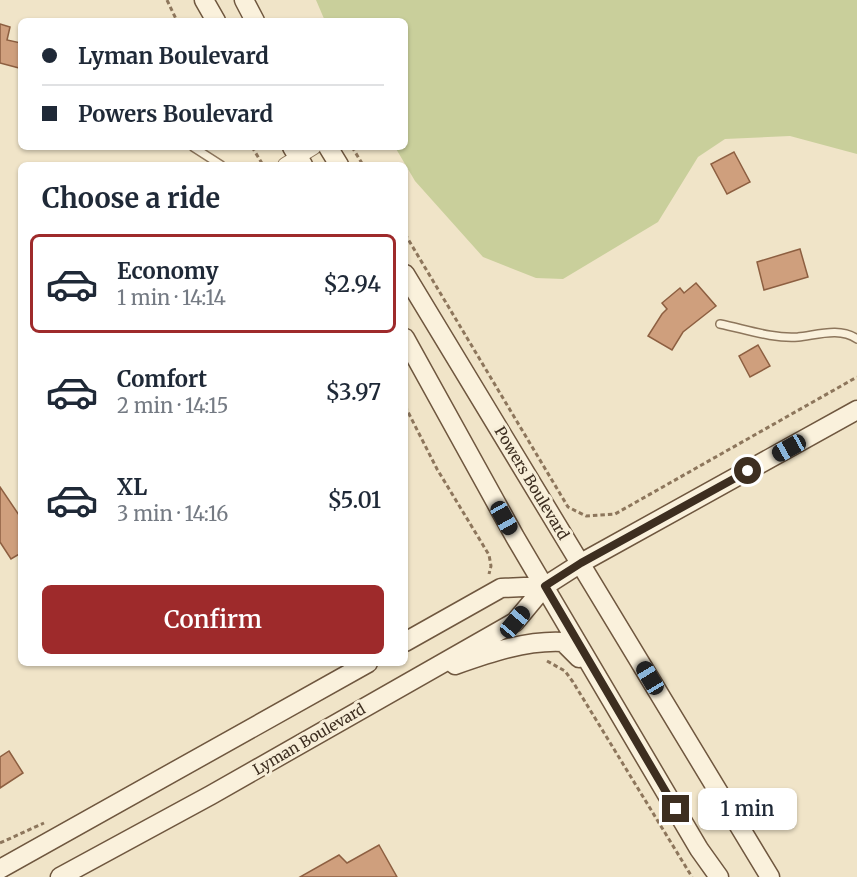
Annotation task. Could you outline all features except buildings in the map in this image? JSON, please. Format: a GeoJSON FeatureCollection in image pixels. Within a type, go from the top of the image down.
{"type":"FeatureCollection","features":[{"type":"Feature","properties":{"kind":"main road"},"geometry":{"type":"LineString","coordinates":[[204,0],[214,18]]}},
{"type":"Feature","properties":{"kind":"main road"},"geometry":{"type":"LineString","coordinates":[[244,0],[253,18]]}},
{"type":"Feature","properties":{"kind":"main road","name":"Powers Boulevard"},"geometry":{"type":"LineString","coordinates":[[408,279],[770,877]]}},
{"type":"Feature","properties":{"kind":"main road"},"geometry":{"type":"LineString","coordinates":[[408,343],[515,537],[719,877]]}},
{"type":"Feature","properties":{"kind":"main road","name":"Lyman Boulevard"},"geometry":{"type":"LineString","coordinates":[[60,877],[515,622],[545,586],[581,563],[857,410]]}},
{"type":"Feature","properties":{"kind":"main road","name":"Lyman Boulevard"},"geometry":{"type":"LineString","coordinates":[[408,640],[501,588],[545,586]]}},
{"type":"Feature","properties":{"kind":"main road"},"geometry":{"type":"LineString","coordinates":[[413,680],[468,660],[544,641],[563,642],[605,690]]}},
{"type":"Feature","properties":{"kind":"main road"},"geometry":{"type":"LineString","coordinates":[[0,869],[363,666]]}},
{"type":"Feature","properties":{"kind":"street"},"geometry":{"type":"LineString","coordinates":[[294,158],[309,150]]}},
{"type":"Feature","properties":{"kind":"lane"},"geometry":{"type":"LineString","coordinates":[[198,150],[216,162]]}},
{"type":"Feature","properties":{"kind":"lane"},"geometry":{"type":"LineString","coordinates":[[720,324],[778,336],[844,333],[857,339]]}},
{"type":"Feature","properties":{"kind":"path"},"geometry":{"type":"LineString","coordinates":[[167,0],[176,18]]}},
{"type":"Feature","properties":{"kind":"path"},"geometry":{"type":"LineString","coordinates":[[408,239],[568,507],[586,516],[615,513],[857,377]]}},
{"type":"Feature","properties":{"kind":"path"},"geometry":{"type":"LineString","coordinates":[[408,412],[437,469],[489,555],[490,572],[483,580]]}},
{"type":"Feature","properties":{"kind":"path"},"geometry":{"type":"LineString","coordinates":[[542,659],[565,671],[573,682],[692,877]]}},
{"type":"Feature","properties":{"kind":"green space"},"geometry":{"type":"Polygon","coordinates":[[[316,0],[857,0],[857,154],[790,136],[725,139],[698,157],[658,222],[563,279],[536,278],[483,257],[415,181],[408,169],[408,162],[404,162],[397,150],[408,150],[408,18],[324,18],[316,0]]]}},
{"type":"Feature","properties":{"kind":"route"},"geometry":{"type":"LineString","coordinates":[[676,809],[545,586],[581,563],[748,471]]}}]}
